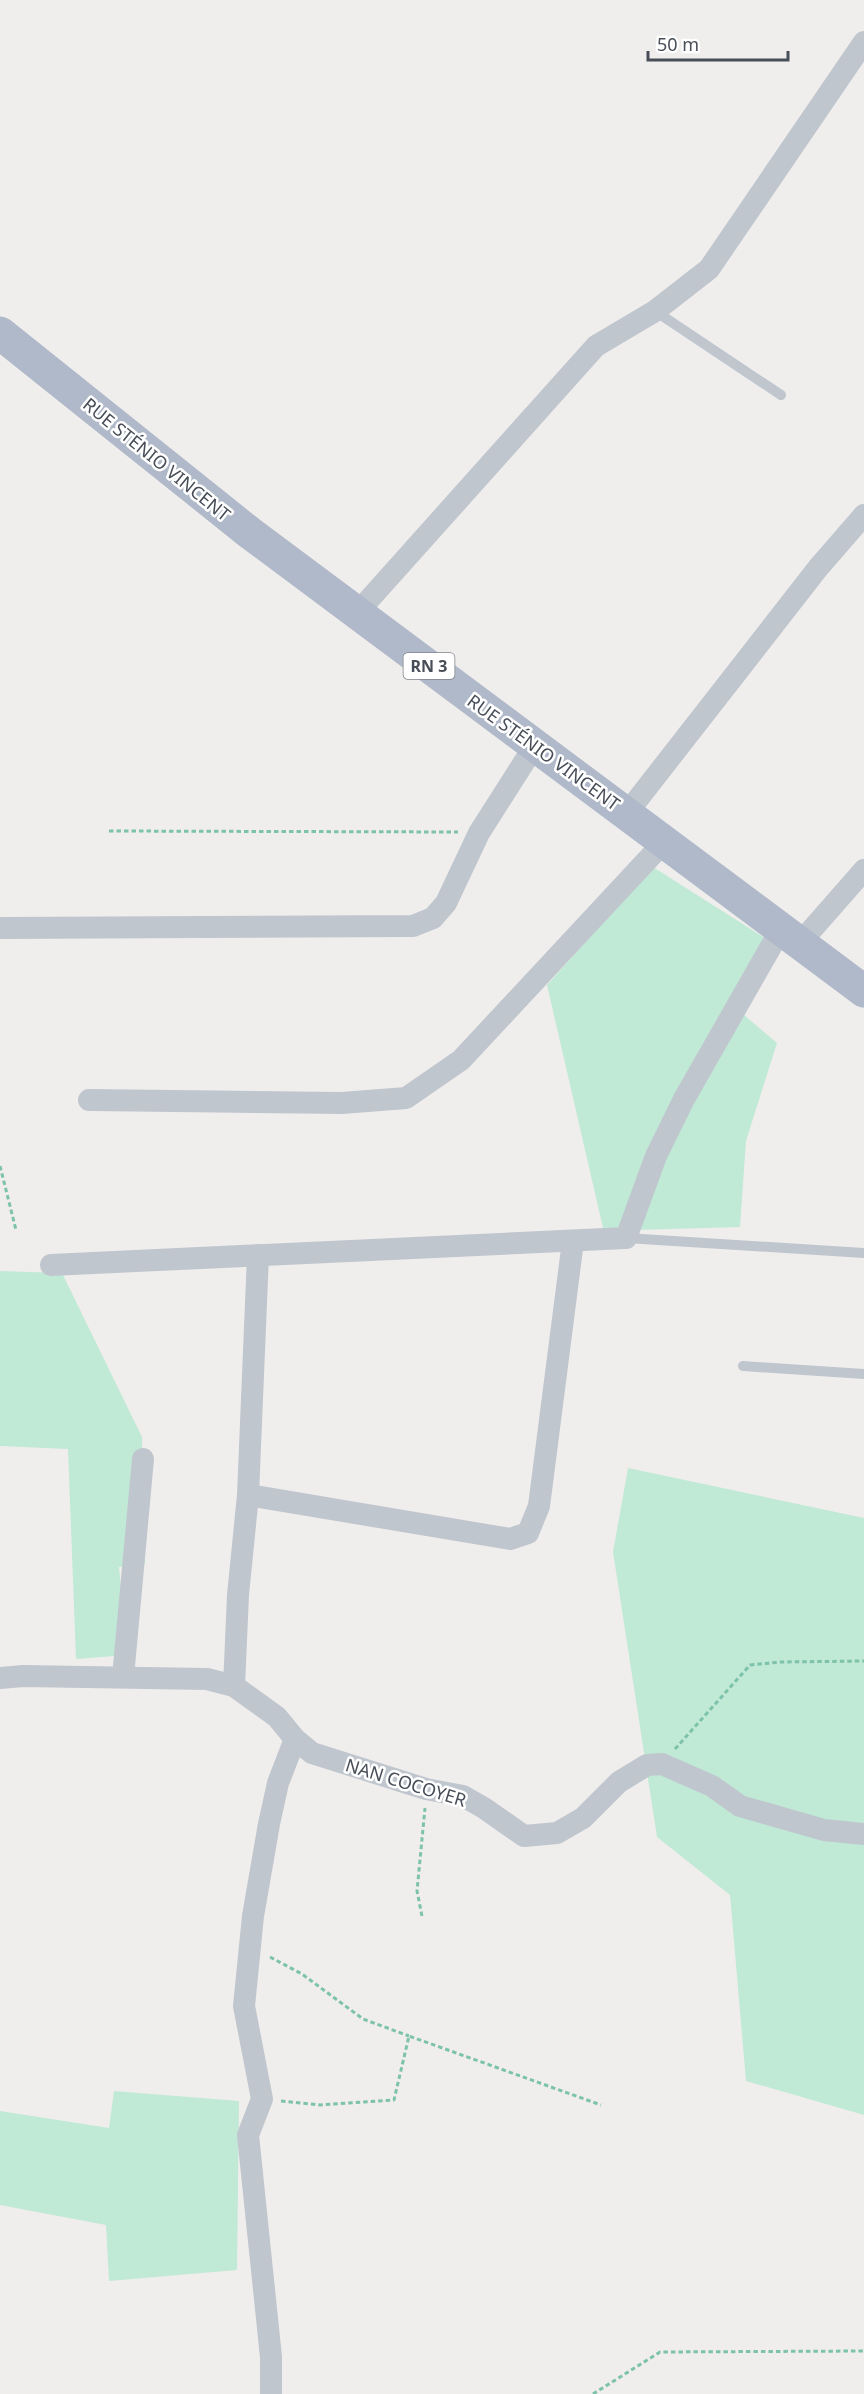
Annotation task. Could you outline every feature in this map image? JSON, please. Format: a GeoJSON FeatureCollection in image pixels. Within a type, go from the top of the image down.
{"type":"FeatureCollection","features":[{"type":"Feature","properties":{"kind":"main road","name":"RUE STÉNIO VINCENT"},"geometry":{"type":"LineString","coordinates":[[0,333],[250,533],[864,991]]}},
{"type":"Feature","properties":{"kind":"street"},"geometry":{"type":"LineString","coordinates":[[357,613],[596,346],[655,311],[709,269],[864,42]]}},
{"type":"Feature","properties":{"kind":"street"},"geometry":{"type":"LineString","coordinates":[[627,813],[818,568],[864,515]]}},
{"type":"Feature","properties":{"kind":"street"},"geometry":{"type":"LineString","coordinates":[[0,928],[413,926],[433,918],[446,903],[479,833],[535,745]]}},
{"type":"Feature","properties":{"kind":"street"},"geometry":{"type":"LineString","coordinates":[[89,1100],[342,1103],[406,1098],[461,1060],[665,841]]}},
{"type":"Feature","properties":{"kind":"street"},"geometry":{"type":"LineString","coordinates":[[51,1265],[626,1238],[656,1156],[670,1128],[791,936],[864,870]]}},
{"type":"Feature","properties":{"kind":"street"},"geometry":{"type":"LineString","coordinates":[[248,1495],[510,1539],[528,1533],[539,1506],[573,1241]]}},
{"type":"Feature","properties":{"kind":"street"},"geometry":{"type":"LineString","coordinates":[[234,1686],[238,1595],[248,1495],[258,1255]]}},
{"type":"Feature","properties":{"kind":"street"},"geometry":{"type":"LineString","coordinates":[[123,1677],[142,1459]]}},
{"type":"Feature","properties":{"kind":"street","name":"NAN COCOYER"},"geometry":{"type":"LineString","coordinates":[[0,1678],[23,1676],[207,1679],[234,1686],[277,1717],[295,1739],[312,1753],[426,1789],[463,1796],[524,1836],[557,1833],[583,1818],[619,1782],[647,1765],[662,1764]]}},
{"type":"Feature","properties":{"kind":"street"},"geometry":{"type":"LineString","coordinates":[[271,2394],[271,2357],[248,2135],[262,2099],[244,2006],[250,1946],[269,1824],[278,1783],[295,1739]]}},
{"type":"Feature","properties":{"kind":"street"},"geometry":{"type":"LineString","coordinates":[[662,1764],[712,1786],[740,1806],[824,1830],[864,1834]]}},
{"type":"Feature","properties":{"kind":"lane"},"geometry":{"type":"LineString","coordinates":[[655,311],[781,395]]}},
{"type":"Feature","properties":{"kind":"lane"},"geometry":{"type":"LineString","coordinates":[[626,1238],[864,1253]]}},
{"type":"Feature","properties":{"kind":"lane"},"geometry":{"type":"LineString","coordinates":[[743,1366],[864,1374]]}},
{"type":"Feature","properties":{"kind":"path"},"geometry":{"type":"LineString","coordinates":[[109,831],[479,833]]}},
{"type":"Feature","properties":{"kind":"path"},"geometry":{"type":"LineString","coordinates":[[0,1166],[16,1230]]}},
{"type":"Feature","properties":{"kind":"path"},"geometry":{"type":"LineString","coordinates":[[662,1764],[750,1665],[782,1662],[864,1661]]}},
{"type":"Feature","properties":{"kind":"path"},"geometry":{"type":"LineString","coordinates":[[422,1916],[417,1891],[426,1789]]}},
{"type":"Feature","properties":{"kind":"path"},"geometry":{"type":"LineString","coordinates":[[250,1946],[302,1974],[363,2019],[601,2105]]}},
{"type":"Feature","properties":{"kind":"path"},"geometry":{"type":"LineString","coordinates":[[262,2099],[320,2105],[394,2100],[409,2036]]}},
{"type":"Feature","properties":{"kind":"path"},"geometry":{"type":"LineString","coordinates":[[593,2394],[660,2352],[864,2351]]}},
{"type":"Feature","properties":{"kind":"green space"},"geometry":{"type":"Polygon","coordinates":[[[653,867],[776,945],[737,1009],[777,1043],[746,1141],[740,1227],[635,1230],[603,1228],[547,985],[653,867]]]}},
{"type":"Feature","properties":{"kind":"green space"},"geometry":{"type":"Polygon","coordinates":[[[0,1271],[62,1273],[142,1437],[145,1564],[119,1567],[127,1655],[76,1659],[68,1449],[0,1446],[0,1271]]]}},
{"type":"Feature","properties":{"kind":"green space"},"geometry":{"type":"Polygon","coordinates":[[[628,1468],[864,1518],[864,2115],[746,2081],[730,1895],[657,1837],[613,1552],[628,1468]]]}},
{"type":"Feature","properties":{"kind":"green space"},"geometry":{"type":"Polygon","coordinates":[[[114,2091],[239,2101],[237,2270],[109,2281],[106,2225],[0,2205],[0,2111],[109,2128],[114,2091]]]}}]}
